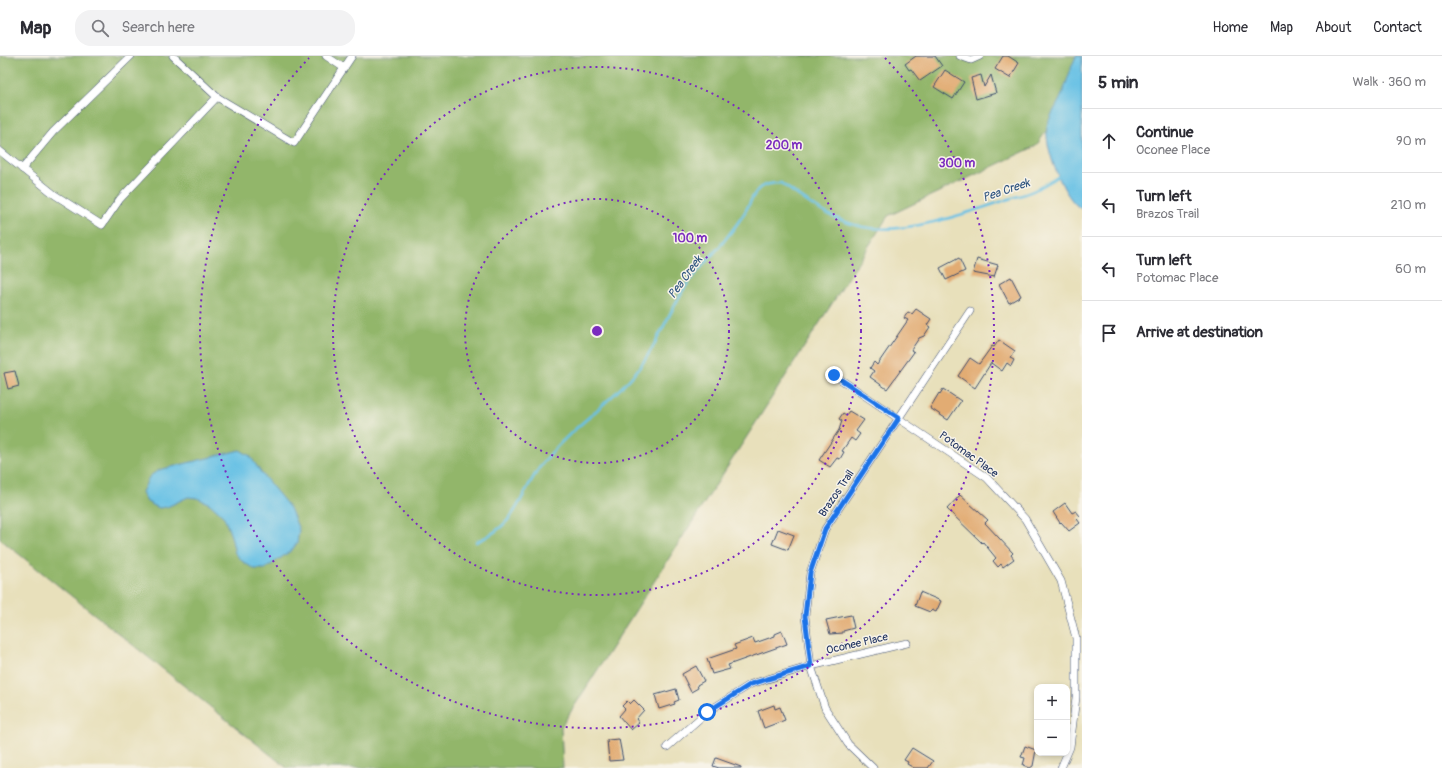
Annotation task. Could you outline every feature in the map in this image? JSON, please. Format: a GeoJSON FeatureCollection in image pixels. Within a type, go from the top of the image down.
{"type":"FeatureCollection","features":[{"type":"Feature","properties":{"kind":"street"},"geometry":{"type":"LineString","coordinates":[[22,169],[53,132],[130,56]]}},
{"type":"Feature","properties":{"kind":"street"},"geometry":{"type":"LineString","coordinates":[[172,56],[217,97],[294,143],[352,56]]}},
{"type":"Feature","properties":{"kind":"street"},"geometry":{"type":"LineString","coordinates":[[326,56],[344,68]]}},
{"type":"Feature","properties":{"kind":"street"},"geometry":{"type":"LineString","coordinates":[[960,56],[971,60],[980,56]]}},
{"type":"Feature","properties":{"kind":"street"},"geometry":{"type":"LineString","coordinates":[[0,151],[54,195],[102,225],[120,199],[217,97]]}},
{"type":"Feature","properties":{"kind":"street","name":"Brazos Trail"},"geometry":{"type":"LineString","coordinates":[[873,768],[848,744],[825,708],[811,666],[805,616],[810,573],[825,529],[970,311]]}},
{"type":"Feature","properties":{"kind":"street","name":"Potomac Place"},"geometry":{"type":"LineString","coordinates":[[834,375],[986,478],[1025,519],[1061,581],[1076,638],[1076,697],[1070,747],[1061,768]]}},
{"type":"Feature","properties":{"kind":"street","name":"Oconee Place"},"geometry":{"type":"LineString","coordinates":[[667,747],[707,712],[751,684],[811,666],[907,643]]}},
{"type":"Feature","properties":{"kind":"green space"},"geometry":{"type":"Polygon","coordinates":[[[0,56],[1082,56],[1082,63],[1056,117],[1036,146],[888,216],[561,727],[563,768],[287,768],[0,539],[0,56]]]}},
{"type":"Feature","properties":{"kind":"water"},"geometry":{"type":"Polygon","coordinates":[[[1076,56],[1082,56],[1082,209],[1075,204],[1062,185],[1052,160],[1047,136],[1048,123],[1061,97],[1076,56]]]}},
{"type":"Feature","properties":{"kind":"water"},"geometry":{"type":"Polygon","coordinates":[[[240,450],[250,456],[262,474],[290,508],[299,530],[297,543],[292,550],[265,569],[254,569],[242,561],[235,553],[224,517],[210,504],[197,498],[188,497],[167,507],[159,508],[147,502],[142,492],[150,476],[159,470],[240,450]]]}},
{"type":"Feature","properties":{"kind":"building"},"geometry":{"type":"Polygon","coordinates":[[[916,56],[935,56],[942,66],[920,81],[905,64],[916,56]]]}},
{"type":"Feature","properties":{"kind":"building"},"geometry":{"type":"Polygon","coordinates":[[[1003,56],[1008,56],[1019,63],[1010,78],[995,69],[1003,56]]]}},
{"type":"Feature","properties":{"kind":"building"},"geometry":{"type":"Polygon","coordinates":[[[945,70],[964,82],[953,99],[934,87],[945,70]]]}},
{"type":"Feature","properties":{"kind":"building"},"geometry":{"type":"Polygon","coordinates":[[[981,75],[984,87],[991,75],[996,93],[976,99],[971,78],[981,75]]]}},
{"type":"Feature","properties":{"kind":"building"},"geometry":{"type":"Polygon","coordinates":[[[959,258],[965,271],[946,280],[940,268],[959,258]]]}},
{"type":"Feature","properties":{"kind":"building"},"geometry":{"type":"Polygon","coordinates":[[[977,259],[998,265],[994,277],[973,273],[977,259]]]}},
{"type":"Feature","properties":{"kind":"building"},"geometry":{"type":"Polygon","coordinates":[[[1011,277],[1021,296],[1009,303],[999,284],[1011,277]]]}},
{"type":"Feature","properties":{"kind":"building"},"geometry":{"type":"Polygon","coordinates":[[[916,309],[931,319],[927,325],[930,327],[924,336],[919,338],[911,350],[914,352],[887,389],[870,377],[874,371],[870,368],[874,362],[877,365],[908,320],[904,318],[908,312],[912,314],[916,309]]]}},
{"type":"Feature","properties":{"kind":"building"},"geometry":{"type":"Polygon","coordinates":[[[999,340],[1015,351],[1010,358],[1014,360],[1011,366],[1007,363],[1002,371],[991,363],[975,388],[958,376],[970,358],[979,364],[992,346],[994,347],[999,340]]]}},
{"type":"Feature","properties":{"kind":"building"},"geometry":{"type":"Polygon","coordinates":[[[15,371],[19,386],[8,389],[4,373],[15,371]]]}},
{"type":"Feature","properties":{"kind":"building"},"geometry":{"type":"Polygon","coordinates":[[[943,389],[961,401],[948,420],[930,408],[943,389]]]}},
{"type":"Feature","properties":{"kind":"building"},"geometry":{"type":"Polygon","coordinates":[[[849,411],[864,420],[856,431],[860,434],[855,441],[851,438],[842,451],[844,452],[840,459],[837,458],[830,467],[819,460],[839,430],[842,421],[839,419],[843,413],[846,415],[849,411]]]}},
{"type":"Feature","properties":{"kind":"building"},"geometry":{"type":"Polygon","coordinates":[[[960,495],[988,520],[985,523],[1013,553],[1011,555],[1014,559],[1003,567],[1001,564],[998,567],[993,561],[996,558],[983,542],[982,543],[947,509],[960,495]]]}},
{"type":"Feature","properties":{"kind":"building"},"geometry":{"type":"Polygon","coordinates":[[[1065,503],[1072,513],[1076,511],[1080,516],[1077,519],[1080,523],[1069,531],[1061,522],[1060,523],[1053,512],[1065,503]]]}},
{"type":"Feature","properties":{"kind":"building"},"geometry":{"type":"Polygon","coordinates":[[[778,529],[794,535],[788,550],[772,544],[778,529]]]}},
{"type":"Feature","properties":{"kind":"building"},"geometry":{"type":"Polygon","coordinates":[[[920,592],[941,601],[936,612],[932,610],[930,612],[915,606],[920,592]]]}},
{"type":"Feature","properties":{"kind":"building"},"geometry":{"type":"Polygon","coordinates":[[[851,615],[854,628],[843,631],[843,633],[830,634],[826,620],[851,615]]]}},
{"type":"Feature","properties":{"kind":"building"},"geometry":{"type":"Polygon","coordinates":[[[782,631],[787,644],[728,665],[730,669],[712,674],[707,659],[736,649],[734,645],[753,638],[755,643],[775,636],[775,634],[782,631]]]}},
{"type":"Feature","properties":{"kind":"building"},"geometry":{"type":"Polygon","coordinates":[[[696,666],[704,681],[697,685],[698,688],[691,692],[682,674],[696,666]]]}},
{"type":"Feature","properties":{"kind":"building"},"geometry":{"type":"Polygon","coordinates":[[[676,689],[679,700],[674,702],[675,704],[659,709],[655,695],[676,689]]]}},
{"type":"Feature","properties":{"kind":"building"},"geometry":{"type":"Polygon","coordinates":[[[634,700],[644,710],[636,719],[639,723],[631,730],[619,716],[625,709],[622,706],[627,701],[630,704],[634,700]]]}},
{"type":"Feature","properties":{"kind":"building"},"geometry":{"type":"Polygon","coordinates":[[[774,705],[775,709],[780,707],[785,720],[764,728],[758,711],[774,705]]]}},
{"type":"Feature","properties":{"kind":"building"},"geometry":{"type":"Polygon","coordinates":[[[619,739],[623,760],[609,761],[607,740],[619,739]]]}},
{"type":"Feature","properties":{"kind":"building"},"geometry":{"type":"Polygon","coordinates":[[[1025,746],[1034,749],[1035,756],[1033,766],[1030,768],[1023,765],[1025,758],[1021,757],[1025,746]]]}},
{"type":"Feature","properties":{"kind":"building"},"geometry":{"type":"Polygon","coordinates":[[[912,748],[933,761],[928,768],[914,768],[907,764],[908,762],[904,760],[912,748]]]}},
{"type":"Feature","properties":{"kind":"building"},"geometry":{"type":"Polygon","coordinates":[[[716,758],[741,768],[719,768],[713,766],[716,758]]]}},
{"type":"Feature","properties":{"kind":"waterway","name":"Pea Creek"},"geometry":{"type":"LineString","coordinates":[[476,542],[490,535],[510,518],[534,476],[553,451],[635,373],[649,354],[686,285],[732,231],[745,212],[754,194],[761,187],[772,183],[781,183],[810,204],[829,215],[851,224],[879,229],[915,226],[971,212],[1031,192],[1059,176]]}},
{"type":"Feature","properties":{"kind":"route"},"geometry":{"type":"LineString","coordinates":[[707,712],[751,684],[811,666],[805,616],[810,573],[825,529],[899,418],[834,375]]}}]}
